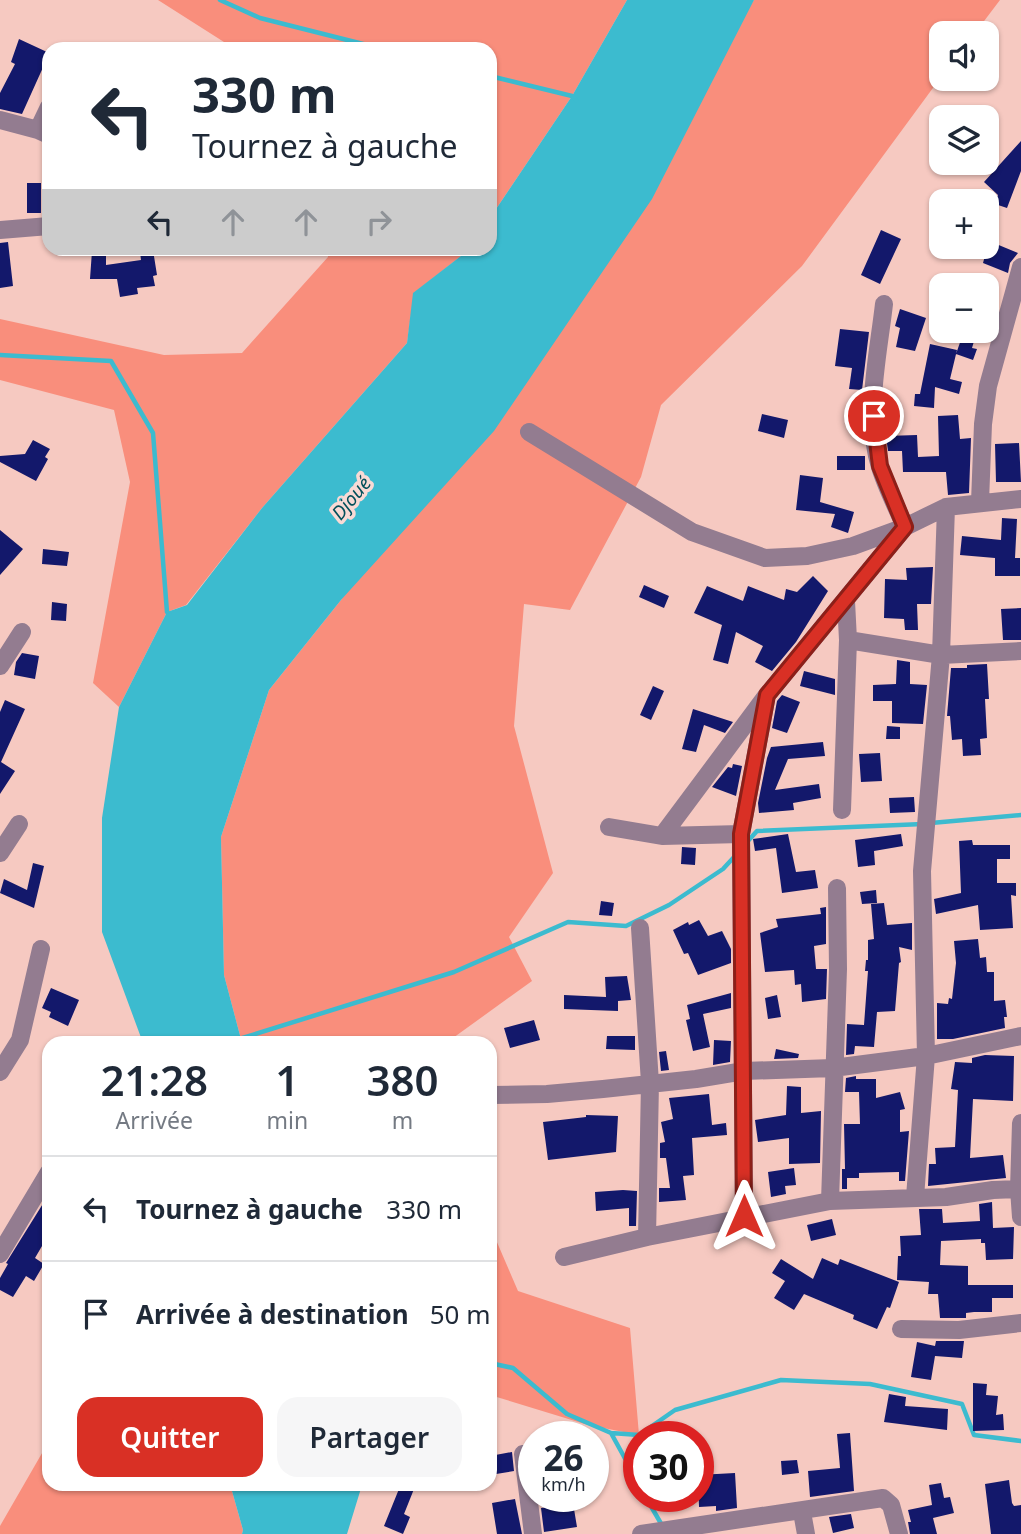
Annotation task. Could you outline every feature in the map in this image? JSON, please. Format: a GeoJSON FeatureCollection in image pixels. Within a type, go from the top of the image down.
{"type":"FeatureCollection","features":[{"type":"Feature","properties":{"kind":"street"},"geometry":{"type":"LineString","coordinates":[[0,120],[42,131]]}},
{"type":"Feature","properties":{"kind":"street"},"geometry":{"type":"LineString","coordinates":[[0,230],[42,227]]}},
{"type":"Feature","properties":{"kind":"street"},"geometry":{"type":"LineString","coordinates":[[980,502],[983,424],[988,386],[1021,267]]}},
{"type":"Feature","properties":{"kind":"street"},"geometry":{"type":"LineString","coordinates":[[884,304],[873,399],[875,433],[880,466],[905,527]]}},
{"type":"Feature","properties":{"kind":"street"},"geometry":{"type":"LineString","coordinates":[[529,432],[692,532],[765,558],[807,556],[853,546],[905,527],[946,507],[1021,499]]}},
{"type":"Feature","properties":{"kind":"street"},"geometry":{"type":"LineString","coordinates":[[915,1197],[926,1056],[922,871],[941,655],[946,507]]}},
{"type":"Feature","properties":{"kind":"street"},"geometry":{"type":"LineString","coordinates":[[662,836],[767,695],[905,527]]}},
{"type":"Feature","properties":{"kind":"street"},"geometry":{"type":"LineString","coordinates":[[842,810],[848,640],[846,601]]}},
{"type":"Feature","properties":{"kind":"street"},"geometry":{"type":"LineString","coordinates":[[0,666],[22,632]]}},
{"type":"Feature","properties":{"kind":"street"},"geometry":{"type":"LineString","coordinates":[[848,640],[941,655],[1021,650]]}},
{"type":"Feature","properties":{"kind":"street"},"geometry":{"type":"LineString","coordinates":[[744,1216],[741,834],[767,695]]}},
{"type":"Feature","properties":{"kind":"street"},"geometry":{"type":"LineString","coordinates":[[0,853],[19,824]]}},
{"type":"Feature","properties":{"kind":"street"},"geometry":{"type":"LineString","coordinates":[[609,827],[662,836],[741,834]]}},
{"type":"Feature","properties":{"kind":"street"},"geometry":{"type":"LineString","coordinates":[[830,1200],[838,969],[837,888]]}},
{"type":"Feature","properties":{"kind":"street"},"geometry":{"type":"LineString","coordinates":[[640,928],[650,1083],[647,1237]]}},
{"type":"Feature","properties":{"kind":"street"},"geometry":{"type":"LineString","coordinates":[[0,1072],[20,1040],[41,948]]}},
{"type":"Feature","properties":{"kind":"street"},"geometry":{"type":"LineString","coordinates":[[497,1095],[547,1094],[696,1079],[744,1071],[833,1068],[926,1056],[1021,1036]]}},
{"type":"Feature","properties":{"kind":"street"},"geometry":{"type":"LineString","coordinates":[[1021,1123],[1021,1217]]}},
{"type":"Feature","properties":{"kind":"street"},"geometry":{"type":"LineString","coordinates":[[0,1254],[42,1184]]}},
{"type":"Feature","properties":{"kind":"street"},"geometry":{"type":"LineString","coordinates":[[564,1257],[744,1216],[830,1200],[946,1197],[1020,1189]]}},
{"type":"Feature","properties":{"kind":"street"},"geometry":{"type":"LineString","coordinates":[[901,1329],[959,1330],[1021,1323]]}},
{"type":"Feature","properties":{"kind":"street"},"geometry":{"type":"LineString","coordinates":[[641,1534],[883,1498],[891,1505],[899,1534]]}},
{"type":"Feature","properties":{"kind":"street"},"geometry":{"type":"LineString","coordinates":[[530,1512],[533,1534]]}},
{"type":"Feature","properties":{"kind":"street"},"geometry":{"type":"LineString","coordinates":[[802,1512],[806,1534]]}},
{"type":"Feature","properties":{"kind":"shaded area"},"geometry":{"type":"Polygon","coordinates":[[[158,0],[627,0],[572,96],[497,208],[497,42],[224,42],[158,0]]]}},
{"type":"Feature","properties":{"kind":"shaded area"},"geometry":{"type":"Polygon","coordinates":[[[754,0],[1000,0],[984,21],[929,21],[931,91],[802,266],[661,405],[641,477],[570,610],[524,604],[514,726],[553,873],[509,937],[532,981],[456,1036],[240,1036],[224,975],[221,837],[269,690],[341,600],[754,0]]]}},
{"type":"Feature","properties":{"kind":"shaded area"},"geometry":{"type":"Polygon","coordinates":[[[461,256],[414,293],[407,343],[262,508],[186,605],[167,612],[119,707],[93,683],[130,482],[114,410],[0,380],[0,319],[164,355],[242,353],[328,257],[461,256]]]}},
{"type":"Feature","properties":{"kind":"shaded area"},"geometry":{"type":"Polygon","coordinates":[[[497,1242],[518,1291],[630,1328],[638,1421],[623,1421],[623,1432],[609,1429],[609,1421],[575,1421],[497,1397],[497,1242]]]}},
{"type":"Feature","properties":{"kind":"shaded area"},"geometry":{"type":"Polygon","coordinates":[[[42,1453],[42,1491],[232,1491],[243,1530],[242,1534],[0,1534],[0,1526],[42,1453]]]}},
{"type":"Feature","properties":{"kind":"water","name":"Djoué"},"geometry":{"type":"Polygon","coordinates":[[[627,0],[754,0],[652,199],[494,431],[341,600],[269,690],[221,837],[224,975],[240,1036],[140,1036],[102,932],[102,818],[119,707],[167,612],[187,605],[262,508],[407,343],[413,293],[461,256],[497,256],[497,208],[572,96],[627,0]]]}},
{"type":"Feature","properties":{"kind":"water"},"geometry":{"type":"Polygon","coordinates":[[[232,1491],[360,1491],[347,1534],[242,1534],[232,1491]]]}},
{"type":"Feature","properties":{"kind":"building"},"geometry":{"type":"Polygon","coordinates":[[[19,39],[42,50],[42,70],[22,114],[0,109],[0,93],[15,64],[11,62],[19,39]]]}},
{"type":"Feature","properties":{"kind":"building"},"geometry":{"type":"Polygon","coordinates":[[[1021,141],[1021,171],[1007,208],[999,205],[999,189],[992,189],[984,182],[990,175],[999,175],[999,165],[1021,141]]]}},
{"type":"Feature","properties":{"kind":"building"},"geometry":{"type":"Polygon","coordinates":[[[27,183],[41,183],[41,213],[27,213],[27,183]]]}},
{"type":"Feature","properties":{"kind":"building"},"geometry":{"type":"Polygon","coordinates":[[[881,230],[901,239],[880,284],[861,275],[881,230]]]}},
{"type":"Feature","properties":{"kind":"building"},"geometry":{"type":"Polygon","coordinates":[[[8,242],[13,286],[0,288],[0,243],[8,242]]]}},
{"type":"Feature","properties":{"kind":"building"},"geometry":{"type":"Polygon","coordinates":[[[999,245],[1018,253],[1010,263],[1008,273],[983,263],[984,259],[999,259],[999,245]]]}},
{"type":"Feature","properties":{"kind":"building"},"geometry":{"type":"Polygon","coordinates":[[[92,256],[106,256],[106,265],[141,260],[140,256],[154,256],[157,275],[153,276],[155,286],[137,288],[138,294],[120,297],[117,279],[90,279],[92,256]]]}},
{"type":"Feature","properties":{"kind":"building"},"geometry":{"type":"Polygon","coordinates":[[[900,309],[926,318],[915,351],[896,347],[900,328],[895,326],[900,309]]]}},
{"type":"Feature","properties":{"kind":"building"},"geometry":{"type":"Polygon","coordinates":[[[840,329],[869,332],[862,390],[849,389],[852,368],[835,366],[840,329]]]}},
{"type":"Feature","properties":{"kind":"building"},"geometry":{"type":"Polygon","coordinates":[[[960,343],[973,343],[972,348],[977,349],[973,360],[956,354],[960,343]]]}},
{"type":"Feature","properties":{"kind":"building"},"geometry":{"type":"Polygon","coordinates":[[[930,344],[957,350],[950,379],[962,382],[959,394],[935,387],[934,408],[914,406],[915,394],[920,394],[930,344]]]}},
{"type":"Feature","properties":{"kind":"building"},"geometry":{"type":"Polygon","coordinates":[[[762,414],[788,420],[784,438],[758,431],[762,414]]]}},
{"type":"Feature","properties":{"kind":"building"},"geometry":{"type":"Polygon","coordinates":[[[958,415],[960,439],[971,438],[969,493],[948,495],[946,472],[903,472],[902,451],[888,451],[886,436],[917,435],[918,457],[939,456],[938,416],[958,415]]]}},
{"type":"Feature","properties":{"kind":"building"},"geometry":{"type":"Polygon","coordinates":[[[33,440],[50,449],[45,457],[48,459],[36,481],[0,462],[0,456],[25,454],[33,440]]]}},
{"type":"Feature","properties":{"kind":"building"},"geometry":{"type":"Polygon","coordinates":[[[1019,443],[1021,482],[996,482],[995,444],[1019,443]]]}},
{"type":"Feature","properties":{"kind":"building"},"geometry":{"type":"Polygon","coordinates":[[[837,456],[865,456],[865,470],[837,470],[837,456]]]}},
{"type":"Feature","properties":{"kind":"building"},"geometry":{"type":"Polygon","coordinates":[[[800,475],[823,478],[820,502],[854,512],[848,533],[831,527],[835,514],[796,510],[800,475]]]}},
{"type":"Feature","properties":{"kind":"building"},"geometry":{"type":"Polygon","coordinates":[[[1002,518],[1017,519],[1015,558],[1020,558],[1020,576],[995,576],[995,558],[960,555],[962,536],[1001,540],[1002,518]]]}},
{"type":"Feature","properties":{"kind":"building"},"geometry":{"type":"Polygon","coordinates":[[[0,530],[23,549],[0,575],[0,530]]]}},
{"type":"Feature","properties":{"kind":"building"},"geometry":{"type":"Polygon","coordinates":[[[43,549],[69,552],[67,566],[42,564],[43,549]]]}},
{"type":"Feature","properties":{"kind":"building"},"geometry":{"type":"Polygon","coordinates":[[[933,567],[931,604],[917,604],[918,630],[905,630],[904,619],[884,618],[885,579],[907,580],[906,568],[933,567]]]}},
{"type":"Feature","properties":{"kind":"building"},"geometry":{"type":"Polygon","coordinates":[[[813,576],[828,591],[796,642],[772,671],[755,662],[763,646],[736,632],[728,664],[713,660],[722,625],[694,613],[707,586],[743,601],[748,586],[784,600],[786,589],[797,592],[813,576]]]}},
{"type":"Feature","properties":{"kind":"building"},"geometry":{"type":"Polygon","coordinates":[[[644,585],[669,596],[664,608],[639,597],[644,585]]]}},
{"type":"Feature","properties":{"kind":"building"},"geometry":{"type":"Polygon","coordinates":[[[52,602],[67,604],[66,621],[51,620],[52,602]]]}},
{"type":"Feature","properties":{"kind":"building"},"geometry":{"type":"Polygon","coordinates":[[[1021,608],[1021,640],[1003,640],[1001,609],[1021,608]]]}},
{"type":"Feature","properties":{"kind":"building"},"geometry":{"type":"Polygon","coordinates":[[[22,653],[39,656],[35,679],[14,675],[16,662],[22,653]]]}},
{"type":"Feature","properties":{"kind":"building"},"geometry":{"type":"Polygon","coordinates":[[[897,660],[910,662],[910,684],[927,685],[923,724],[892,723],[892,701],[873,701],[873,685],[896,684],[897,660]]]}},
{"type":"Feature","properties":{"kind":"building"},"geometry":{"type":"Polygon","coordinates":[[[987,664],[987,738],[980,739],[981,755],[963,756],[962,739],[952,740],[950,716],[947,716],[951,668],[987,664]]]}},
{"type":"Feature","properties":{"kind":"building"},"geometry":{"type":"Polygon","coordinates":[[[804,671],[835,679],[835,695],[800,686],[804,671]]]}},
{"type":"Feature","properties":{"kind":"building"},"geometry":{"type":"Polygon","coordinates":[[[653,686],[664,691],[651,720],[640,715],[653,686]]]}},
{"type":"Feature","properties":{"kind":"building"},"geometry":{"type":"Polygon","coordinates":[[[782,695],[800,702],[787,733],[772,728],[777,701],[782,695]]]}},
{"type":"Feature","properties":{"kind":"building"},"geometry":{"type":"Polygon","coordinates":[[[5,700],[25,709],[1,762],[15,771],[0,794],[0,712],[5,700]]]}},
{"type":"Feature","properties":{"kind":"building"},"geometry":{"type":"Polygon","coordinates":[[[693,709],[733,722],[725,733],[704,725],[696,752],[682,749],[693,709]]]}},
{"type":"Feature","properties":{"kind":"building"},"geometry":{"type":"Polygon","coordinates":[[[887,726],[900,727],[900,739],[886,739],[887,726]]]}},
{"type":"Feature","properties":{"kind":"building"},"geometry":{"type":"Polygon","coordinates":[[[823,742],[825,756],[788,759],[775,790],[819,784],[821,798],[793,803],[794,810],[759,813],[758,803],[771,747],[823,742]]]}},
{"type":"Feature","properties":{"kind":"building"},"geometry":{"type":"Polygon","coordinates":[[[880,753],[882,781],[861,782],[859,754],[880,753]]]}},
{"type":"Feature","properties":{"kind":"building"},"geometry":{"type":"Polygon","coordinates":[[[733,764],[742,766],[736,796],[712,787],[733,764]]]}},
{"type":"Feature","properties":{"kind":"building"},"geometry":{"type":"Polygon","coordinates":[[[914,797],[915,812],[890,813],[889,798],[914,797]]]}},
{"type":"Feature","properties":{"kind":"building"},"geometry":{"type":"Polygon","coordinates":[[[788,834],[796,872],[815,870],[818,888],[782,893],[776,848],[755,851],[753,839],[788,834]]]}},
{"type":"Feature","properties":{"kind":"building"},"geometry":{"type":"Polygon","coordinates":[[[901,834],[903,846],[874,851],[875,865],[858,867],[855,840],[901,834]]]}},
{"type":"Feature","properties":{"kind":"building"},"geometry":{"type":"Polygon","coordinates":[[[972,840],[973,845],[1010,845],[1010,859],[997,859],[997,883],[1016,883],[1016,896],[1011,895],[1013,928],[980,930],[978,905],[936,914],[934,899],[961,893],[959,841],[972,840]]]}},
{"type":"Feature","properties":{"kind":"building"},"geometry":{"type":"Polygon","coordinates":[[[682,847],[696,848],[695,865],[681,864],[682,847]]]}},
{"type":"Feature","properties":{"kind":"building"},"geometry":{"type":"Polygon","coordinates":[[[33,863],[44,866],[34,908],[0,893],[4,879],[27,890],[33,863]]]}},
{"type":"Feature","properties":{"kind":"building"},"geometry":{"type":"Polygon","coordinates":[[[876,890],[877,903],[862,904],[860,892],[876,890]]]}},
{"type":"Feature","properties":{"kind":"building"},"geometry":{"type":"Polygon","coordinates":[[[601,901],[614,903],[612,916],[599,915],[601,901]]]}},
{"type":"Feature","properties":{"kind":"building"},"geometry":{"type":"Polygon","coordinates":[[[884,903],[887,925],[912,923],[912,950],[899,947],[901,962],[895,1011],[877,1012],[874,1047],[855,1046],[854,1054],[846,1055],[847,1024],[864,1025],[868,940],[874,939],[871,904],[884,903]]]}},
{"type":"Feature","properties":{"kind":"building"},"geometry":{"type":"Polygon","coordinates":[[[826,907],[826,944],[814,946],[816,969],[827,969],[826,999],[802,1002],[801,984],[795,985],[794,970],[765,972],[760,933],[778,927],[776,919],[821,914],[820,908],[826,907]]]}},
{"type":"Feature","properties":{"kind":"building"},"geometry":{"type":"Polygon","coordinates":[[[699,920],[708,936],[722,931],[731,949],[731,963],[698,975],[673,930],[699,920]]]}},
{"type":"Feature","properties":{"kind":"building"},"geometry":{"type":"Polygon","coordinates":[[[978,939],[980,958],[986,957],[987,972],[994,972],[994,1001],[1005,1000],[1005,1028],[953,1039],[937,1039],[937,1003],[948,1004],[949,998],[952,999],[956,963],[954,941],[978,939]]]}},
{"type":"Feature","properties":{"kind":"building"},"geometry":{"type":"Polygon","coordinates":[[[627,976],[631,1000],[618,1001],[618,1011],[564,1009],[564,995],[606,997],[605,977],[627,976]]]}},
{"type":"Feature","properties":{"kind":"building"},"geometry":{"type":"Polygon","coordinates":[[[51,988],[79,1000],[68,1026],[49,1017],[51,1012],[42,1008],[51,988]]]}},
{"type":"Feature","properties":{"kind":"building"},"geometry":{"type":"Polygon","coordinates":[[[731,993],[731,1008],[703,1014],[710,1047],[693,1051],[686,1020],[690,1019],[687,1005],[731,993]]]}},
{"type":"Feature","properties":{"kind":"building"},"geometry":{"type":"Polygon","coordinates":[[[777,995],[781,1017],[768,1019],[765,998],[777,995]]]}},
{"type":"Feature","properties":{"kind":"building"},"geometry":{"type":"Polygon","coordinates":[[[534,1020],[540,1040],[510,1048],[504,1028],[534,1020]]]}},
{"type":"Feature","properties":{"kind":"building"},"geometry":{"type":"Polygon","coordinates":[[[607,1036],[635,1036],[635,1050],[606,1049],[607,1036]]]}},
{"type":"Feature","properties":{"kind":"building"},"geometry":{"type":"Polygon","coordinates":[[[714,1040],[731,1041],[730,1062],[713,1065],[714,1040]]]}},
{"type":"Feature","properties":{"kind":"building"},"geometry":{"type":"Polygon","coordinates":[[[776,1049],[799,1054],[798,1058],[774,1059],[776,1049]]]}},
{"type":"Feature","properties":{"kind":"building"},"geometry":{"type":"Polygon","coordinates":[[[666,1051],[669,1070],[661,1071],[659,1052],[666,1051]]]}},
{"type":"Feature","properties":{"kind":"building"},"geometry":{"type":"Polygon","coordinates":[[[985,1055],[1014,1056],[1013,1101],[973,1099],[970,1158],[1003,1155],[1006,1178],[928,1186],[929,1164],[936,1164],[935,1148],[955,1147],[958,1090],[951,1089],[955,1062],[972,1063],[972,1058],[985,1055]]]}},
{"type":"Feature","properties":{"kind":"building"},"geometry":{"type":"Polygon","coordinates":[[[856,1076],[856,1079],[876,1079],[876,1098],[900,1092],[905,1109],[900,1110],[900,1132],[909,1131],[905,1181],[899,1181],[899,1172],[859,1173],[859,1178],[847,1178],[847,1189],[842,1189],[842,1169],[845,1169],[844,1124],[860,1124],[859,1092],[845,1092],[846,1078],[856,1076]]]}},
{"type":"Feature","properties":{"kind":"building"},"geometry":{"type":"Polygon","coordinates":[[[787,1086],[801,1087],[801,1113],[821,1111],[820,1163],[789,1164],[789,1138],[758,1142],[755,1120],[786,1115],[787,1086]]]}},
{"type":"Feature","properties":{"kind":"building"},"geometry":{"type":"Polygon","coordinates":[[[709,1094],[712,1125],[726,1123],[727,1135],[692,1138],[694,1175],[683,1176],[686,1200],[659,1202],[659,1188],[670,1188],[666,1158],[660,1158],[660,1143],[665,1142],[661,1122],[673,1119],[669,1098],[709,1094]]]}},
{"type":"Feature","properties":{"kind":"building"},"geometry":{"type":"Polygon","coordinates":[[[586,1115],[618,1116],[616,1152],[548,1160],[543,1122],[586,1115]]]}},
{"type":"Feature","properties":{"kind":"building"},"geometry":{"type":"Polygon","coordinates":[[[794,1168],[796,1185],[785,1186],[786,1194],[771,1197],[768,1172],[794,1168]]]}},
{"type":"Feature","properties":{"kind":"building"},"geometry":{"type":"Polygon","coordinates":[[[637,1191],[636,1226],[629,1226],[629,1208],[596,1211],[595,1192],[637,1191]]]}},
{"type":"Feature","properties":{"kind":"building"},"geometry":{"type":"Polygon","coordinates":[[[992,1202],[993,1228],[1014,1227],[1013,1259],[986,1260],[985,1243],[981,1243],[981,1239],[941,1241],[940,1265],[968,1266],[968,1285],[1013,1285],[1013,1298],[992,1298],[992,1312],[966,1313],[966,1318],[940,1318],[938,1294],[928,1294],[929,1282],[897,1280],[898,1256],[901,1256],[900,1236],[921,1235],[919,1209],[942,1209],[943,1223],[980,1221],[979,1204],[992,1202]]]}},
{"type":"Feature","properties":{"kind":"building"},"geometry":{"type":"Polygon","coordinates":[[[42,1205],[42,1246],[35,1258],[42,1263],[42,1267],[34,1281],[26,1276],[13,1297],[0,1290],[0,1278],[8,1264],[6,1263],[42,1205]]]}},
{"type":"Feature","properties":{"kind":"building"},"geometry":{"type":"Polygon","coordinates":[[[832,1219],[836,1235],[811,1241],[807,1225],[832,1219]]]}},
{"type":"Feature","properties":{"kind":"building"},"geometry":{"type":"Polygon","coordinates":[[[822,1258],[838,1265],[840,1259],[899,1282],[890,1308],[887,1307],[877,1329],[853,1319],[854,1315],[804,1294],[794,1310],[774,1298],[785,1281],[772,1273],[781,1259],[813,1279],[822,1258]]]}},
{"type":"Feature","properties":{"kind":"building"},"geometry":{"type":"Polygon","coordinates":[[[936,1341],[964,1341],[962,1358],[935,1356],[931,1380],[911,1377],[917,1342],[935,1346],[936,1341]]]}},
{"type":"Feature","properties":{"kind":"building"},"geometry":{"type":"Polygon","coordinates":[[[973,1383],[987,1384],[986,1395],[998,1396],[996,1415],[1003,1414],[1004,1430],[973,1431],[973,1383]]]}},
{"type":"Feature","properties":{"kind":"building"},"geometry":{"type":"Polygon","coordinates":[[[889,1394],[906,1397],[905,1406],[948,1409],[947,1430],[884,1422],[889,1394]]]}},
{"type":"Feature","properties":{"kind":"building"},"geometry":{"type":"Polygon","coordinates":[[[850,1433],[854,1491],[810,1497],[808,1471],[840,1468],[837,1434],[850,1433]]]}},
{"type":"Feature","properties":{"kind":"building"},"geometry":{"type":"Polygon","coordinates":[[[512,1452],[514,1471],[497,1474],[497,1455],[512,1452]]]}},
{"type":"Feature","properties":{"kind":"building"},"geometry":{"type":"Polygon","coordinates":[[[797,1460],[799,1473],[782,1475],[781,1461],[797,1460]]]}},
{"type":"Feature","properties":{"kind":"building"},"geometry":{"type":"Polygon","coordinates":[[[735,1473],[737,1508],[716,1511],[714,1474],[735,1473]]]}},
{"type":"Feature","properties":{"kind":"building"},"geometry":{"type":"Polygon","coordinates":[[[1009,1480],[1012,1503],[1014,1506],[1021,1505],[1021,1534],[991,1534],[985,1484],[1009,1480]]]}},
{"type":"Feature","properties":{"kind":"building"},"geometry":{"type":"Polygon","coordinates":[[[941,1483],[944,1498],[950,1497],[954,1513],[933,1518],[937,1534],[910,1534],[908,1510],[932,1505],[929,1485],[941,1483]]]}},
{"type":"Feature","properties":{"kind":"building"},"geometry":{"type":"Polygon","coordinates":[[[398,1491],[413,1491],[404,1514],[410,1517],[403,1534],[384,1526],[398,1491]]]}},
{"type":"Feature","properties":{"kind":"building"},"geometry":{"type":"Polygon","coordinates":[[[515,1499],[522,1534],[497,1534],[492,1503],[515,1499]]]}},
{"type":"Feature","properties":{"kind":"building"},"geometry":{"type":"Polygon","coordinates":[[[542,1512],[574,1512],[577,1527],[544,1532],[542,1512]]]}},
{"type":"Feature","properties":{"kind":"building"},"geometry":{"type":"Polygon","coordinates":[[[851,1514],[854,1528],[833,1533],[829,1517],[851,1514]]]}},
{"type":"Feature","properties":{"kind":"waterway"},"geometry":{"type":"LineString","coordinates":[[220,0],[260,18],[355,42]]}},
{"type":"Feature","properties":{"kind":"waterway"},"geometry":{"type":"LineString","coordinates":[[497,78],[572,96],[576,100]]}},
{"type":"Feature","properties":{"kind":"waterway"},"geometry":{"type":"LineString","coordinates":[[0,355],[111,361],[153,433],[169,614]]}},
{"type":"Feature","properties":{"kind":"waterway"},"geometry":{"type":"LineString","coordinates":[[931,823],[1021,815]]}},
{"type":"Feature","properties":{"kind":"waterway"},"geometry":{"type":"LineString","coordinates":[[747,842],[757,831],[923,824]]}},
{"type":"Feature","properties":{"kind":"waterway"},"geometry":{"type":"LineString","coordinates":[[249,1036],[454,972],[568,922],[626,926],[669,905],[723,869],[735,856]]}},
{"type":"Feature","properties":{"kind":"waterway"},"geometry":{"type":"LineString","coordinates":[[497,1365],[513,1368],[567,1414],[611,1433],[639,1435],[675,1410],[781,1380],[870,1384],[962,1404],[974,1435],[1021,1441]]}},
{"type":"Feature","properties":{"kind":"waterway"},"geometry":{"type":"LineString","coordinates":[[611,1433],[623,1455]]}},
{"type":"Feature","properties":{"kind":"waterway"},"geometry":{"type":"LineString","coordinates":[[654,1512],[663,1527]]}},
{"type":"Feature","properties":{"kind":"route"},"geometry":{"type":"LineString","coordinates":[[744,1216],[741,834],[767,695],[905,527],[880,466],[874,416]]}}]}
